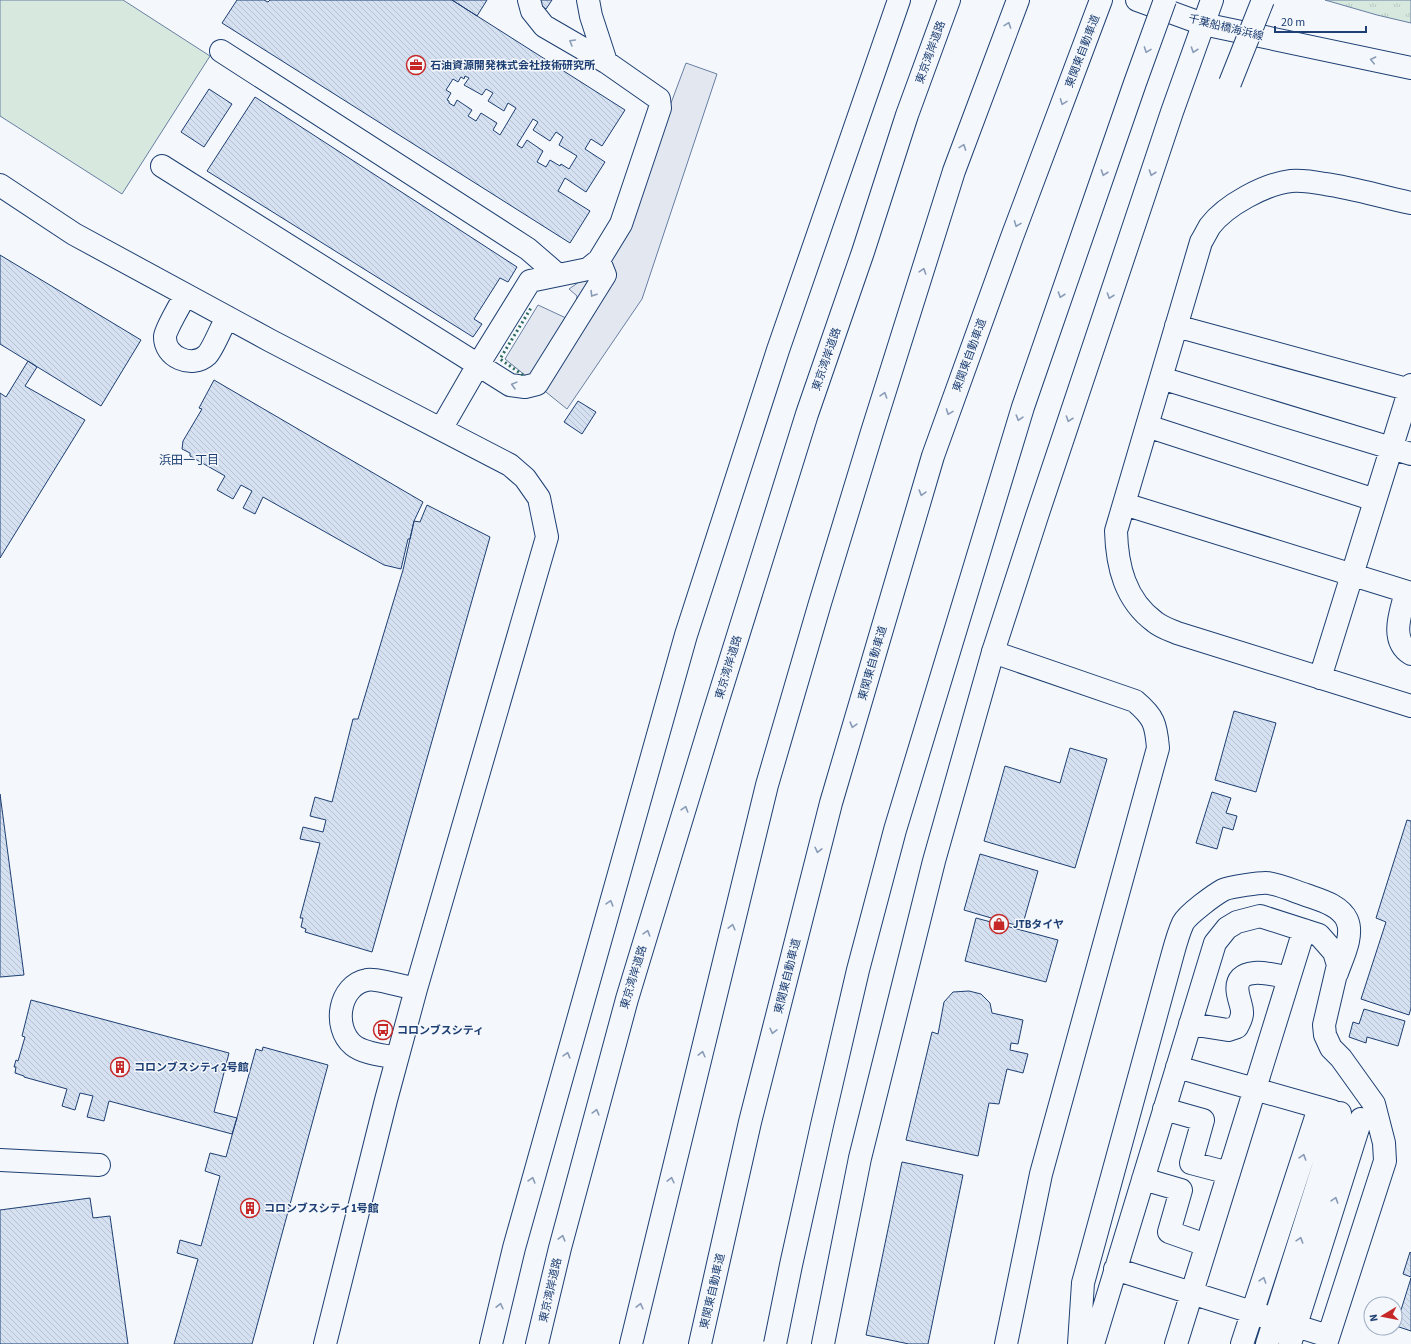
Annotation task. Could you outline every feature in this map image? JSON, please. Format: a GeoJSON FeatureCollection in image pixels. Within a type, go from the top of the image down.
{"type":"FeatureCollection","features":[{"type":"Feature","properties":{"kind":"main road"},"geometry":{"type":"LineString","coordinates":[[441,429],[478,364],[530,282],[588,269],[598,260],[621,224],[660,108],[659,99],[606,62],[544,26],[532,11],[529,0]]}},
{"type":"Feature","properties":{"kind":"main road"},"geometry":{"type":"LineString","coordinates":[[588,0],[591,16],[606,62]]}},
{"type":"Feature","properties":{"kind":"main road"},"geometry":{"type":"LineString","coordinates":[[491,1344],[514,1248],[686,635],[778,350],[899,0]]}},
{"type":"Feature","properties":{"kind":"main road","name":"東京湾岸道路"},"geometry":{"type":"LineString","coordinates":[[537,1344],[560,1248],[626,999],[807,414],[907,115],[949,0]]}},
{"type":"Feature","properties":{"kind":"main road"},"geometry":{"type":"LineString","coordinates":[[631,1344],[767,785],[836,551],[954,172],[1018,0]]}},
{"type":"Feature","properties":{"kind":"main road","name":"東関東自動車道"},"geometry":{"type":"LineString","coordinates":[[700,1344],[750,1122],[830,803],[933,456],[1101,0]]}},
{"type":"Feature","properties":{"kind":"main road","name":"千葉船橋海浜線"},"geometry":{"type":"LineString","coordinates":[[1137,0],[1203,24],[1411,68]]}},
{"type":"Feature","properties":{"kind":"main road"},"geometry":{"type":"LineString","coordinates":[[775,1344],[791,1264],[829,1094],[858,970],[895,830],[1023,406],[1134,83],[1165,0]]}},
{"type":"Feature","properties":{"kind":"main road"},"geometry":{"type":"LineString","coordinates":[[822,1344],[860,1158],[934,861],[993,652],[1044,493],[1172,112],[1212,0]]}},
{"type":"Feature","properties":{"kind":"main road"},"geometry":{"type":"LineString","coordinates":[[1230,83],[1262,0]]}},
{"type":"Feature","properties":{"kind":"main road"},"geometry":{"type":"LineString","coordinates":[[221,51],[528,249],[558,275]]}},
{"type":"Feature","properties":{"kind":"main road"},"geometry":{"type":"LineString","coordinates":[[162,166],[510,385],[525,387],[536,384],[605,275],[598,260]]}},
{"type":"Feature","properties":{"kind":"main road"},"geometry":{"type":"LineString","coordinates":[[1411,203],[1339,186],[1315,182],[1292,181],[1278,184],[1241,200],[1224,212],[1211,226],[1201,242],[1116,531],[1116,548],[1125,585],[1140,610],[1156,623],[1177,633],[1411,706]]}},
{"type":"Feature","properties":{"kind":"main road"},"geometry":{"type":"LineString","coordinates":[[0,185],[74,234],[227,317],[510,465],[525,478],[539,498],[547,537],[397,1058],[326,1344]]}},
{"type":"Feature","properties":{"kind":"main road"},"geometry":{"type":"LineString","coordinates":[[186,295],[165,335],[168,347],[174,356],[187,361],[199,360],[208,354],[227,317]]}},
{"type":"Feature","properties":{"kind":"main road"},"geometry":{"type":"LineString","coordinates":[[1176,326],[1410,387],[1401,451],[1375,500],[1320,678]]}},
{"type":"Feature","properties":{"kind":"main road"},"geometry":{"type":"LineString","coordinates":[[1161,378],[1401,451]]}},
{"type":"Feature","properties":{"kind":"main road"},"geometry":{"type":"LineString","coordinates":[[1147,426],[1375,500]]}},
{"type":"Feature","properties":{"kind":"main road"},"geometry":{"type":"LineString","coordinates":[[1124,504],[1408,592],[1397,630],[1399,640],[1411,654]]}},
{"type":"Feature","properties":{"kind":"main road"},"geometry":{"type":"LineString","coordinates":[[993,652],[1136,701],[1147,711],[1156,728],[1158,748],[1041,1174],[1006,1344]]}},
{"type":"Feature","properties":{"kind":"main road"},"geometry":{"type":"LineString","coordinates":[[1079,1344],[1083,1283],[1178,935],[1184,922],[1210,899],[1225,889],[1267,882],[1330,904],[1347,918],[1349,937],[1336,977],[1324,1025],[1331,1048],[1341,1058],[1374,1104],[1370,1122],[1293,1335]]}},
{"type":"Feature","properties":{"kind":"main road"},"geometry":{"type":"LineString","coordinates":[[1093,1344],[1215,943],[1227,928],[1237,922],[1260,916],[1319,935],[1334,952],[1338,965],[1336,977]]}},
{"type":"Feature","properties":{"kind":"main road"},"geometry":{"type":"LineString","coordinates":[[1176,1344],[1304,930]]}},
{"type":"Feature","properties":{"kind":"main road"},"geometry":{"type":"LineString","coordinates":[[1190,1024],[1228,1030],[1237,1027],[1243,1014],[1238,994],[1238,982],[1242,977],[1252,972],[1266,972],[1289,978]]}},
{"type":"Feature","properties":{"kind":"main road"},"geometry":{"type":"LineString","coordinates":[[397,1058],[363,1050],[353,1044],[345,1033],[341,1019],[341,1005],[352,988],[369,979],[416,989]]}},
{"type":"Feature","properties":{"kind":"main road"},"geometry":{"type":"LineString","coordinates":[[1115,1269],[1275,1319],[1293,1335],[1327,1340],[1385,1161],[1384,1143],[1370,1122],[1177,1067]]}},
{"type":"Feature","properties":{"kind":"main road"},"geometry":{"type":"LineString","coordinates":[[1242,1344],[1319,1108]]}},
{"type":"Feature","properties":{"kind":"main road"},"geometry":{"type":"LineString","coordinates":[[1164,1109],[1203,1120],[1191,1162],[1229,1174]]}},
{"type":"Feature","properties":{"kind":"main road"},"geometry":{"type":"LineString","coordinates":[[1267,1344],[1340,1114]]}},
{"type":"Feature","properties":{"kind":"main road"},"geometry":{"type":"LineString","coordinates":[[0,1160],[99,1165]]}},
{"type":"Feature","properties":{"kind":"main road"},"geometry":{"type":"LineString","coordinates":[[1143,1179],[1181,1190],[1169,1232],[1206,1245]]}},
{"type":"Feature","properties":{"kind":"green space"},"geometry":{"type":"Polygon","coordinates":[[[0,0],[123,0],[210,56],[122,194],[0,116],[0,0]]]}},
{"type":"Feature","properties":{"kind":"green space"},"geometry":{"type":"Polygon","coordinates":[[[1325,0],[1411,0],[1411,23],[1377,15],[1325,0]]]}},
{"type":"Feature","properties":{"kind":"shaded area"},"geometry":{"type":"Polygon","coordinates":[[[686,63],[717,74],[642,299],[567,409],[505,359],[538,305],[566,318],[576,302],[577,296],[569,289],[613,258],[686,63]]]}},
{"type":"Feature","properties":{"kind":"building"},"geometry":{"type":"Polygon","coordinates":[[[237,0],[264,0],[268,2],[270,0],[452,0],[625,110],[602,146],[591,139],[585,149],[605,162],[586,192],[565,178],[558,191],[590,211],[570,243],[222,23],[237,0]],[[465,76],[464,79],[461,77],[458,82],[453,79],[446,90],[451,93],[447,100],[454,106],[457,100],[472,110],[468,116],[476,121],[481,113],[497,123],[493,130],[500,135],[516,108],[508,103],[504,111],[488,101],[493,93],[486,89],[482,95],[464,85],[469,78],[465,76]],[[533,119],[517,145],[522,148],[527,140],[543,151],[537,162],[546,167],[550,160],[569,169],[577,156],[559,145],[563,137],[556,132],[550,141],[533,130],[538,122],[533,119]]]}},
{"type":"Feature","properties":{"kind":"building"},"geometry":{"type":"Polygon","coordinates":[[[452,0],[487,0],[477,16],[452,0]]]}},
{"type":"Feature","properties":{"kind":"building"},"geometry":{"type":"Polygon","coordinates":[[[532,0],[552,0],[546,9],[532,0]]]}},
{"type":"Feature","properties":{"kind":"building"},"geometry":{"type":"Polygon","coordinates":[[[209,89],[232,104],[204,147],[181,132],[209,89]]]}},
{"type":"Feature","properties":{"kind":"building"},"geometry":{"type":"Polygon","coordinates":[[[255,97],[517,267],[508,282],[500,278],[474,319],[482,324],[473,337],[207,171],[255,97]]]}},
{"type":"Feature","properties":{"kind":"building"},"geometry":{"type":"Polygon","coordinates":[[[0,255],[141,340],[101,406],[0,344],[0,255]]]}},
{"type":"Feature","properties":{"kind":"building"},"geometry":{"type":"Polygon","coordinates":[[[28,361],[37,367],[25,386],[85,420],[0,558],[0,393],[6,397],[28,361]]]}},
{"type":"Feature","properties":{"kind":"building"},"geometry":{"type":"Polygon","coordinates":[[[214,380],[423,502],[414,521],[410,539],[408,539],[401,569],[384,565],[263,497],[255,514],[243,508],[252,491],[241,485],[233,499],[217,490],[225,476],[190,456],[190,453],[182,449],[183,441],[202,409],[199,408],[214,380]]]}},
{"type":"Feature","properties":{"kind":"building"},"geometry":{"type":"Polygon","coordinates":[[[578,401],[596,412],[582,434],[564,422],[578,401]]]}},
{"type":"Feature","properties":{"kind":"building"},"geometry":{"type":"Polygon","coordinates":[[[427,505],[490,537],[372,952],[305,932],[306,929],[301,927],[303,918],[300,918],[320,843],[300,839],[303,827],[323,832],[326,820],[310,816],[315,797],[332,802],[353,719],[358,719],[403,570],[414,521],[420,522],[427,505]]]}},
{"type":"Feature","properties":{"kind":"building"},"geometry":{"type":"Polygon","coordinates":[[[1234,711],[1276,723],[1256,792],[1215,780],[1234,711]]]}},
{"type":"Feature","properties":{"kind":"building"},"geometry":{"type":"Polygon","coordinates":[[[1070,748],[1107,759],[1075,868],[984,841],[1005,766],[1060,783],[1070,748]]]}},
{"type":"Feature","properties":{"kind":"building"},"geometry":{"type":"Polygon","coordinates":[[[1212,792],[1231,798],[1226,813],[1237,816],[1233,830],[1223,827],[1217,849],[1196,843],[1212,792]]]}},
{"type":"Feature","properties":{"kind":"building"},"geometry":{"type":"Polygon","coordinates":[[[0,794],[24,975],[0,977],[0,794]]]}},
{"type":"Feature","properties":{"kind":"building"},"geometry":{"type":"Polygon","coordinates":[[[1407,820],[1411,821],[1411,1008],[1409,1015],[1361,999],[1386,922],[1376,918],[1407,820]]]}},
{"type":"Feature","properties":{"kind":"building"},"geometry":{"type":"Polygon","coordinates":[[[980,854],[1038,871],[1022,927],[964,910],[980,854]]]}},
{"type":"Feature","properties":{"kind":"building"},"geometry":{"type":"Polygon","coordinates":[[[976,918],[1058,940],[1046,982],[965,961],[976,918]]]}},
{"type":"Feature","properties":{"kind":"building"},"geometry":{"type":"Polygon","coordinates":[[[969,991],[981,994],[990,1003],[992,1013],[1023,1020],[1018,1044],[1011,1043],[1010,1050],[1028,1054],[1023,1073],[1007,1069],[999,1104],[989,1103],[978,1156],[906,1140],[932,1032],[938,1034],[944,1002],[953,992],[969,991]]]}},
{"type":"Feature","properties":{"kind":"building","name":"コロンブスシティ2号館"},"geometry":{"type":"Polygon","coordinates":[[[31,1000],[229,1053],[214,1112],[237,1118],[232,1134],[109,1101],[104,1121],[87,1117],[93,1096],[80,1093],[75,1110],[62,1106],[67,1089],[15,1073],[16,1067],[14,1067],[16,1060],[18,1061],[25,1037],[22,1036],[31,1000]]]}},
{"type":"Feature","properties":{"kind":"building"},"geometry":{"type":"Polygon","coordinates":[[[1364,1009],[1405,1021],[1398,1046],[1367,1037],[1366,1043],[1349,1037],[1353,1022],[1359,1024],[1364,1009]]]}},
{"type":"Feature","properties":{"kind":"building","name":"コロンブスシティ1号館"},"geometry":{"type":"Polygon","coordinates":[[[263,1047],[328,1065],[252,1344],[174,1344],[198,1259],[177,1253],[180,1240],[201,1246],[220,1176],[205,1171],[210,1153],[226,1157],[256,1049],[262,1051],[263,1047]]]}},
{"type":"Feature","properties":{"kind":"building"},"geometry":{"type":"Polygon","coordinates":[[[902,1162],[963,1175],[928,1344],[909,1344],[866,1335],[902,1162]]]}},
{"type":"Feature","properties":{"kind":"building"},"geometry":{"type":"Polygon","coordinates":[[[90,1198],[93,1218],[110,1216],[128,1344],[0,1344],[0,1210],[90,1198]]]}},
{"type":"Feature","properties":{"kind":"building"},"geometry":{"type":"Polygon","coordinates":[[[1410,1252],[1411,1253],[1411,1277],[1403,1274],[1410,1252]]]}},
{"type":"Feature","properties":{"kind":"building"},"geometry":{"type":"Polygon","coordinates":[[[1411,1278],[1411,1331],[1403,1328],[1403,1304],[1411,1278]]]}},
{"type":"Feature","properties":{"kind":"hedge"},"geometry":{"type":"LineString","coordinates":[[523,375],[500,359],[531,308]]}},
{"type":"Feature","properties":{"kind":"place","name":"石油資源開発株式会社技術研究所"},"geometry":{"type":"Point","coordinates":[416,65]}},
{"type":"Feature","properties":{"kind":"place","name":"JTBタイヤ"},"geometry":{"type":"Point","coordinates":[999,924]}},
{"type":"Feature","properties":{"kind":"place","name":"コロンブスシティ"},"geometry":{"type":"Point","coordinates":[383,1030]}},
{"type":"Feature","properties":{"kind":"place","name":"コロンブスシティ2号館"},"geometry":{"type":"Point","coordinates":[120,1067]}},
{"type":"Feature","properties":{"kind":"place","name":"コロンブスシティ1号館"},"geometry":{"type":"Point","coordinates":[250,1208]}},
{"type":"Feature","properties":{"kind":"district","name":"浜田一丁目"},"geometry":{"type":"Point","coordinates":[189,460]}}]}
